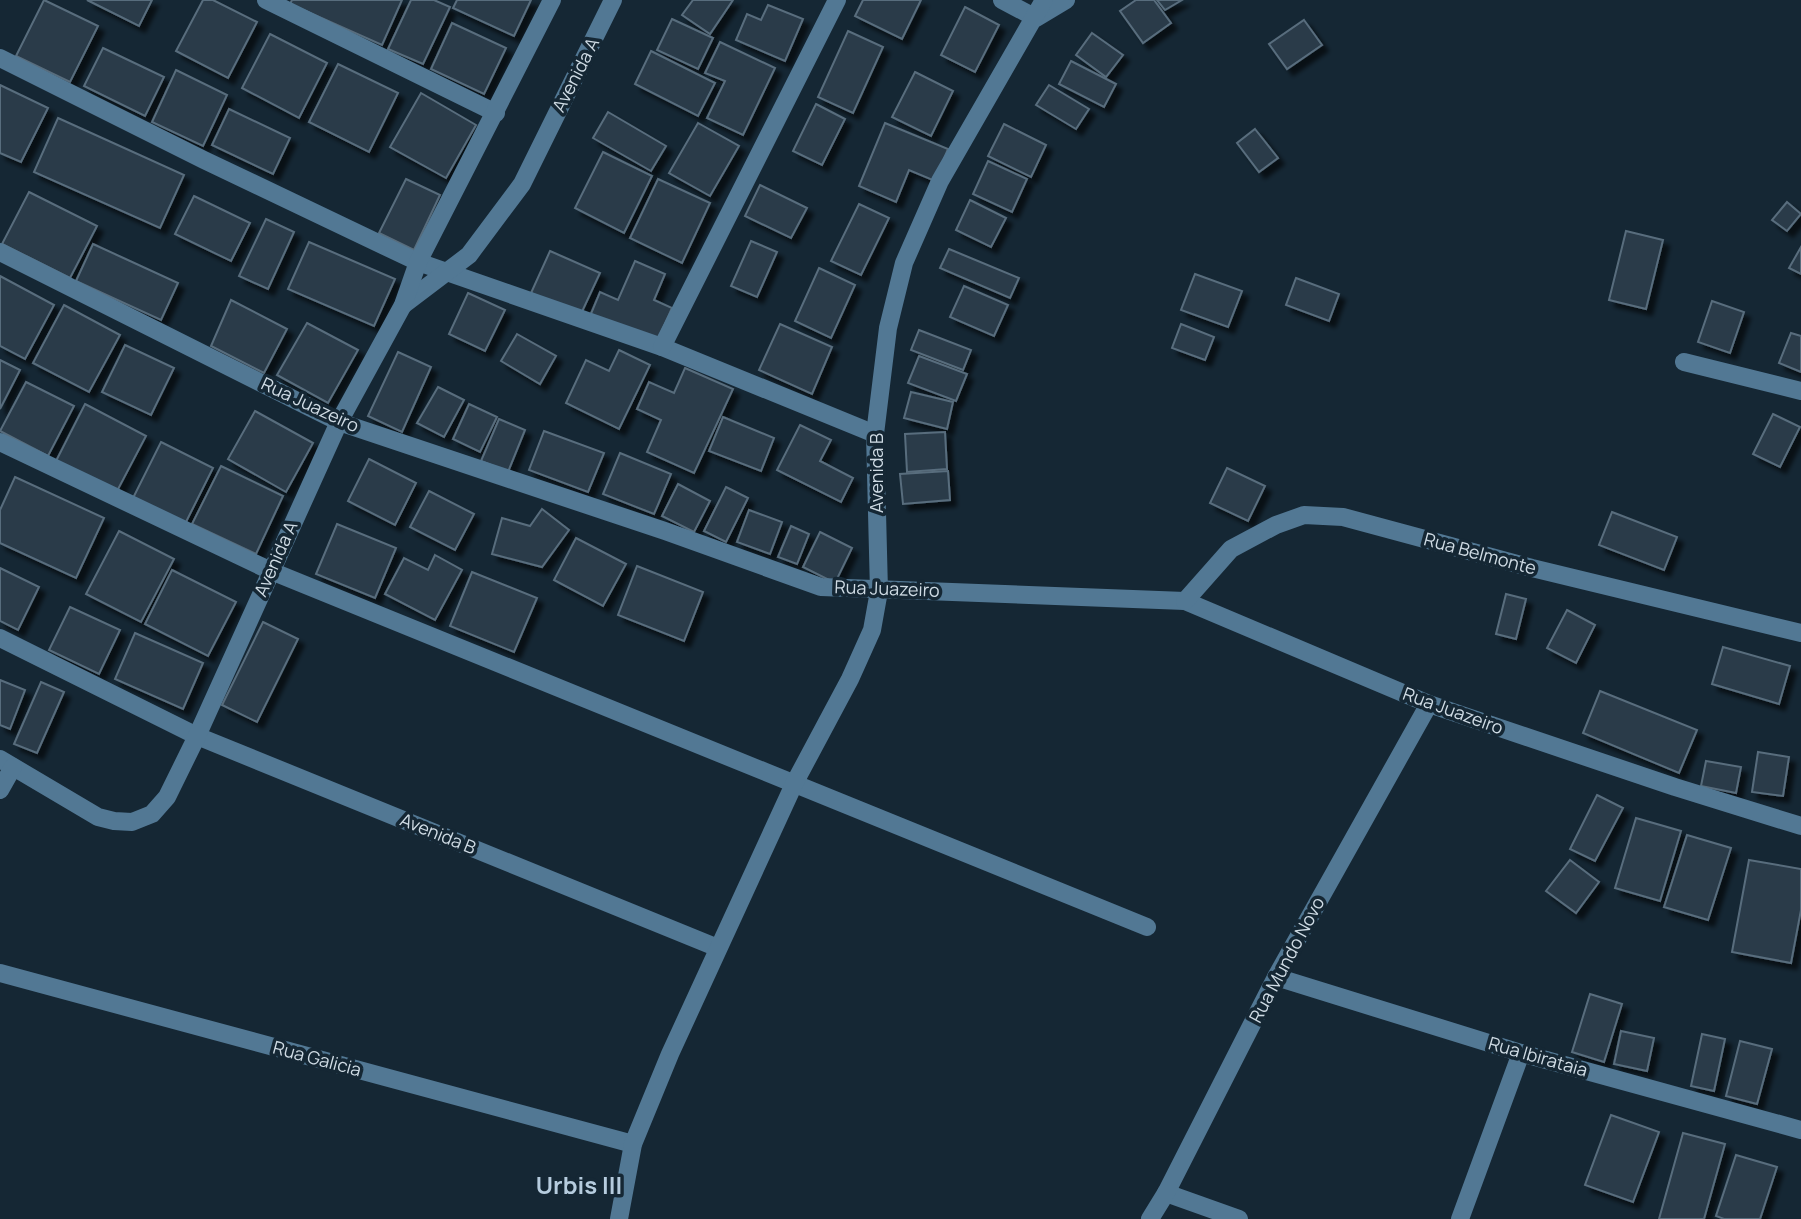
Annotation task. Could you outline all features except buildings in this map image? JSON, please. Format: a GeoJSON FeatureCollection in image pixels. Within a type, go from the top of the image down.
{"type":"FeatureCollection","features":[{"type":"Feature","properties":{"kind":"street"},"geometry":{"type":"LineString","coordinates":[[266,0],[496,113]]}},
{"type":"Feature","properties":{"kind":"street","name":"Avenida A"},"geometry":{"type":"LineString","coordinates":[[6,763],[98,817],[114,821],[132,822],[152,814],[167,797],[339,422],[403,305],[418,262],[552,0]]}},
{"type":"Feature","properties":{"kind":"street","name":"Avenida A"},"geometry":{"type":"LineString","coordinates":[[403,305],[448,272],[475,247],[522,184],[614,0]]}},
{"type":"Feature","properties":{"kind":"street"},"geometry":{"type":"LineString","coordinates":[[662,347],[838,0]]}},
{"type":"Feature","properties":{"kind":"street"},"geometry":{"type":"LineString","coordinates":[[1002,0],[1035,18],[1066,0]]}},
{"type":"Feature","properties":{"kind":"street","name":"Avenida B"},"geometry":{"type":"LineString","coordinates":[[619,1219],[633,1144],[670,1054],[795,782],[850,679],[872,630],[879,591],[875,435],[888,328],[904,263],[940,181],[1044,0]]}},
{"type":"Feature","properties":{"kind":"street"},"geometry":{"type":"LineString","coordinates":[[0,58],[204,160],[418,262],[662,347],[875,435]]}},
{"type":"Feature","properties":{"kind":"street","name":"Rua Juazeiro"},"geometry":{"type":"LineString","coordinates":[[0,252],[339,422],[665,531],[821,587],[1185,601],[1429,704],[1675,787],[1801,826]]}},
{"type":"Feature","properties":{"kind":"street"},"geometry":{"type":"LineString","coordinates":[[1684,362],[1801,391]]}},
{"type":"Feature","properties":{"kind":"street"},"geometry":{"type":"LineString","coordinates":[[0,442],[271,571],[1147,927]]}},
{"type":"Feature","properties":{"kind":"street","name":"Rua Belmonte"},"geometry":{"type":"LineString","coordinates":[[1185,601],[1231,549],[1276,525],[1304,515],[1343,517],[1532,568],[1801,633]]}},
{"type":"Feature","properties":{"kind":"street","name":"Avenida B"},"geometry":{"type":"LineString","coordinates":[[0,638],[197,736],[718,948]]}},
{"type":"Feature","properties":{"kind":"street","name":"Rua Mundo Novo"},"geometry":{"type":"LineString","coordinates":[[1150,1219],[1166,1193],[1276,977],[1429,704]]}},
{"type":"Feature","properties":{"kind":"street"},"geometry":{"type":"LineString","coordinates":[[0,790],[6,763]]}},
{"type":"Feature","properties":{"kind":"street","name":"Rua Galicia"},"geometry":{"type":"LineString","coordinates":[[0,973],[633,1144]]}},
{"type":"Feature","properties":{"kind":"street","name":"Rua Ibirataia"},"geometry":{"type":"LineString","coordinates":[[1276,977],[1521,1053],[1801,1129]]}},
{"type":"Feature","properties":{"kind":"street"},"geometry":{"type":"LineString","coordinates":[[1460,1219],[1521,1053]]}},
{"type":"Feature","properties":{"kind":"street"},"geometry":{"type":"LineString","coordinates":[[1166,1193],[1240,1219]]}},
{"type":"Feature","properties":{"kind":"district","name":"Urbis III"},"geometry":{"type":"Point","coordinates":[579,1186]}}]}
